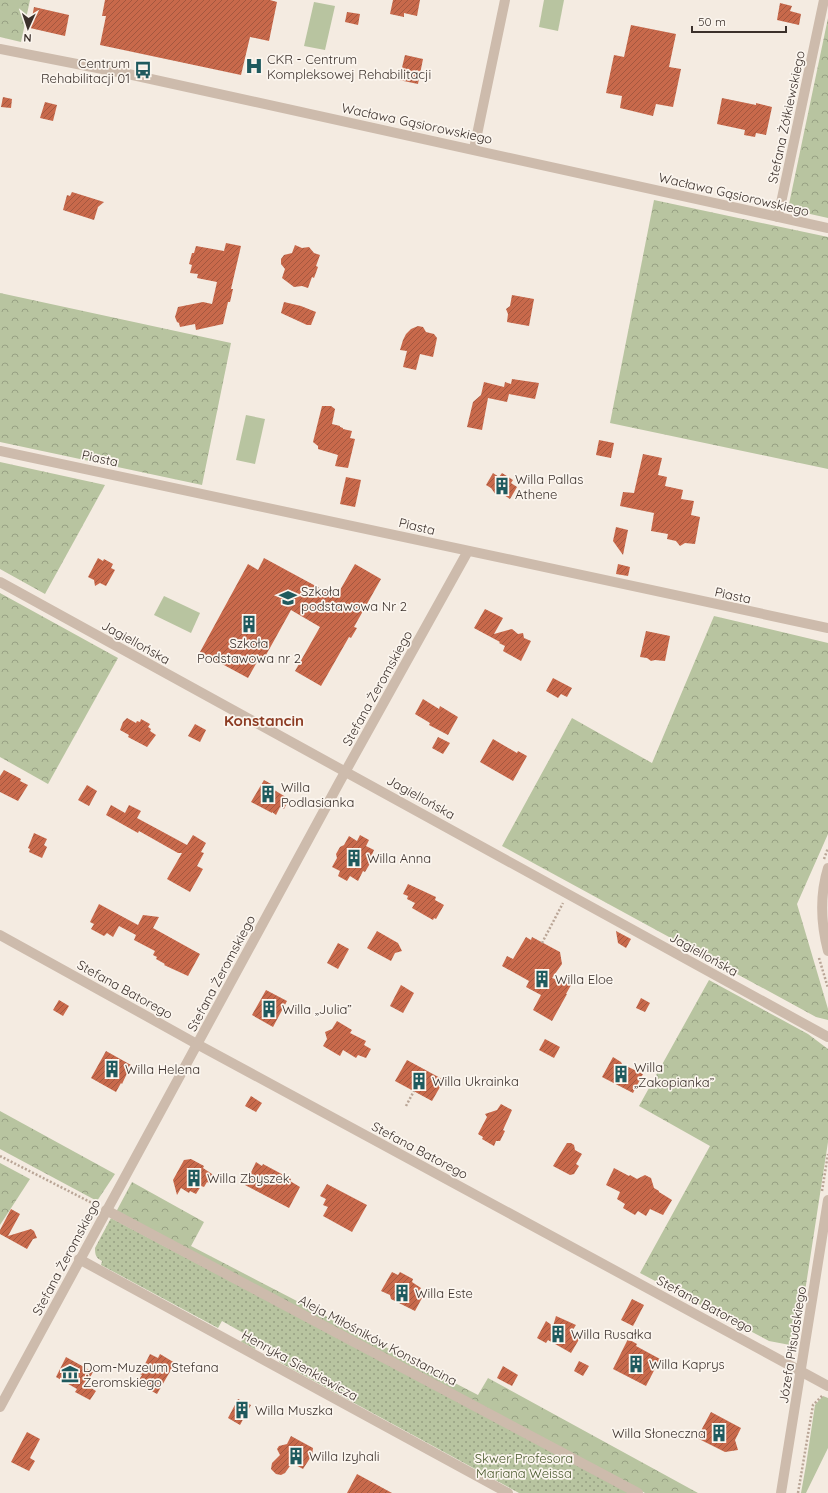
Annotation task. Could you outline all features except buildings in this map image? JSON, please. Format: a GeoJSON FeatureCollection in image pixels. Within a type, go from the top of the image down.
{"type":"FeatureCollection","features":[{"type":"Feature","properties":{"kind":"street"},"geometry":{"type":"LineString","coordinates":[[474,149],[505,0]]}},
{"type":"Feature","properties":{"kind":"street","name":"Stefana Żółkiewskiego"},"geometry":{"type":"LineString","coordinates":[[778,217],[824,0]]}},
{"type":"Feature","properties":{"kind":"street","name":"Wacława Gąsiorowskiego"},"geometry":{"type":"LineString","coordinates":[[0,49],[128,74],[828,228]]}},
{"type":"Feature","properties":{"kind":"street","name":"Piasta"},"geometry":{"type":"LineString","coordinates":[[0,451],[828,628]]}},
{"type":"Feature","properties":{"kind":"street","name":"Stefana Żeromskiego"},"geometry":{"type":"LineString","coordinates":[[0,1407],[112,1198],[468,551]]}},
{"type":"Feature","properties":{"kind":"street","name":"Jagiellońska"},"geometry":{"type":"LineString","coordinates":[[0,582],[828,1037]]}},
{"type":"Feature","properties":{"kind":"street"},"geometry":{"type":"LineString","coordinates":[[828,868],[825,879],[822,905],[825,939],[828,950]]}},
{"type":"Feature","properties":{"kind":"street","name":"Stefana Batorego"},"geometry":{"type":"LineString","coordinates":[[0,935],[197,1044],[801,1371],[823,1388]]}},
{"type":"Feature","properties":{"kind":"street","name":"Józefa Piłsudskiego"},"geometry":{"type":"LineString","coordinates":[[781,1493],[828,1200]]}},
{"type":"Feature","properties":{"kind":"street","name":"Aleja Miłośników Konstancina"},"geometry":{"type":"LineString","coordinates":[[106,1210],[638,1493]]}},
{"type":"Feature","properties":{"kind":"street","name":"Henryka Sienkiewicza"},"geometry":{"type":"LineString","coordinates":[[79,1259],[508,1493]]}},
{"type":"Feature","properties":{"kind":"path"},"geometry":{"type":"LineString","coordinates":[[542,943],[564,902]]}},
{"type":"Feature","properties":{"kind":"path"},"geometry":{"type":"LineString","coordinates":[[406,1106],[414,1091]]}},
{"type":"Feature","properties":{"kind":"path"},"geometry":{"type":"LineString","coordinates":[[0,1156],[94,1204],[101,1200],[112,1198]]}},
{"type":"Feature","properties":{"kind":"path"},"geometry":{"type":"LineString","coordinates":[[798,1493],[813,1405],[824,1394],[823,1388]]}},
{"type":"Feature","properties":{"kind":"green space"},"geometry":{"type":"Polygon","coordinates":[[[0,0],[30,0],[21,42],[0,37],[0,0]]]}},
{"type":"Feature","properties":{"kind":"green space"},"geometry":{"type":"Polygon","coordinates":[[[544,0],[564,0],[558,31],[539,27],[544,0]]]}},
{"type":"Feature","properties":{"kind":"green space"},"geometry":{"type":"Polygon","coordinates":[[[314,2],[335,6],[325,50],[304,46],[314,2]]]}},
{"type":"Feature","properties":{"kind":"green space"},"geometry":{"type":"Polygon","coordinates":[[[828,18],[828,218],[788,209],[828,18]]]}},
{"type":"Feature","properties":{"kind":"green space"},"geometry":{"type":"Polygon","coordinates":[[[654,200],[828,237],[828,469],[610,423],[654,200]]]}},
{"type":"Feature","properties":{"kind":"green space"},"geometry":{"type":"Polygon","coordinates":[[[0,293],[231,343],[202,485],[0,442],[0,293]]]}},
{"type":"Feature","properties":{"kind":"green space"},"geometry":{"type":"Polygon","coordinates":[[[246,415],[265,419],[255,464],[236,460],[246,415]]]}},
{"type":"Feature","properties":{"kind":"green space"},"geometry":{"type":"Polygon","coordinates":[[[0,462],[105,485],[45,594],[0,569],[0,462]]]}},
{"type":"Feature","properties":{"kind":"green space"},"geometry":{"type":"Polygon","coordinates":[[[0,593],[118,658],[48,784],[0,757],[0,593]]]}},
{"type":"Feature","properties":{"kind":"green space"},"geometry":{"type":"Polygon","coordinates":[[[164,596],[200,613],[191,633],[154,615],[164,596]]]}},
{"type":"Feature","properties":{"kind":"green space"},"geometry":{"type":"Polygon","coordinates":[[[714,616],[828,643],[828,834],[797,904],[828,1009],[828,1020],[816,1017],[502,846],[572,718],[652,763],[714,616]]]}},
{"type":"Feature","properties":{"kind":"green space"},"geometry":{"type":"Polygon","coordinates":[[[709,980],[808,1034],[828,1049],[828,1142],[802,1311],[790,1345],[769,1341],[640,1273],[710,1146],[639,1106],[709,980]]]}},
{"type":"Feature","properties":{"kind":"green space"},"geometry":{"type":"Polygon","coordinates":[[[0,1111],[115,1174],[97,1201],[0,1149],[0,1111]]]}},
{"type":"Feature","properties":{"kind":"green space"},"geometry":{"type":"Polygon","coordinates":[[[0,1163],[30,1179],[0,1225],[0,1163]]]}},
{"type":"Feature","properties":{"kind":"green space"},"geometry":{"type":"Polygon","coordinates":[[[132,1182],[204,1222],[191,1246],[478,1395],[488,1378],[698,1493],[645,1493],[116,1212],[132,1182]]]}},
{"type":"Feature","properties":{"kind":"green space","name":"Skwer Profesora Mariana Weissa"},"geometry":{"type":"Polygon","coordinates":[[[111,1218],[632,1493],[519,1493],[279,1362],[283,1356],[259,1342],[255,1349],[241,1342],[245,1334],[222,1321],[218,1328],[101,1265],[102,1261],[96,1256],[95,1248],[111,1218]]]}},
{"type":"Feature","properties":{"kind":"green space"},"geometry":{"type":"Polygon","coordinates":[[[823,1396],[828,1398],[828,1448],[806,1493],[801,1493],[815,1405],[823,1396]]]}},
{"type":"Feature","properties":{"kind":"place","name":"CKR - Centrum Kompleksowej Rehabilitacji"},"geometry":{"type":"Point","coordinates":[254,66]}},
{"type":"Feature","properties":{"kind":"place","name":"Centrum Rehabilitacji 01"},"geometry":{"type":"Point","coordinates":[143,70]}},
{"type":"Feature","properties":{"kind":"place","name":"Willa Pallas Athene"},"geometry":{"type":"Point","coordinates":[502,486]}},
{"type":"Feature","properties":{"kind":"place","name":"Szkoła podstawowa Nr 2"},"geometry":{"type":"Point","coordinates":[288,598]}},
{"type":"Feature","properties":{"kind":"place","name":"Szkoła Podstawowa nr 2"},"geometry":{"type":"Point","coordinates":[249,624]}},
{"type":"Feature","properties":{"kind":"place","name":"Willa Podlasianka"},"geometry":{"type":"Point","coordinates":[268,794]}},
{"type":"Feature","properties":{"kind":"place","name":"Willa Anna"},"geometry":{"type":"Point","coordinates":[354,858]}},
{"type":"Feature","properties":{"kind":"place","name":"Willa Eloe"},"geometry":{"type":"Point","coordinates":[542,979]}},
{"type":"Feature","properties":{"kind":"place","name":"Willa „Julia”"},"geometry":{"type":"Point","coordinates":[269,1009]}},
{"type":"Feature","properties":{"kind":"place","name":"Willa Helena"},"geometry":{"type":"Point","coordinates":[112,1069]}},
{"type":"Feature","properties":{"kind":"place","name":"Willa „Zakopianka”"},"geometry":{"type":"Point","coordinates":[621,1074]}},
{"type":"Feature","properties":{"kind":"place","name":"Willa Ukrainka"},"geometry":{"type":"Point","coordinates":[419,1081]}},
{"type":"Feature","properties":{"kind":"place","name":"Willa Zbyszek"},"geometry":{"type":"Point","coordinates":[194,1178]}},
{"type":"Feature","properties":{"kind":"place","name":"Willa Este"},"geometry":{"type":"Point","coordinates":[402,1293]}},
{"type":"Feature","properties":{"kind":"place","name":"Willa Rusałka"},"geometry":{"type":"Point","coordinates":[558,1334]}},
{"type":"Feature","properties":{"kind":"place","name":"Willa Kaprys"},"geometry":{"type":"Point","coordinates":[636,1364]}},
{"type":"Feature","properties":{"kind":"place","name":"Dom-Muzeum Stefana Żeromskiego"},"geometry":{"type":"Point","coordinates":[70,1374]}},
{"type":"Feature","properties":{"kind":"place","name":"Willa Muszka"},"geometry":{"type":"Point","coordinates":[242,1410]}},
{"type":"Feature","properties":{"kind":"place","name":"Willa Słoneczna"},"geometry":{"type":"Point","coordinates":[719,1433]}},
{"type":"Feature","properties":{"kind":"place","name":"Willa Izyhali"},"geometry":{"type":"Point","coordinates":[296,1456]}},
{"type":"Feature","properties":{"kind":"district","name":"Konstancin"},"geometry":{"type":"Point","coordinates":[264,720]}}]}
